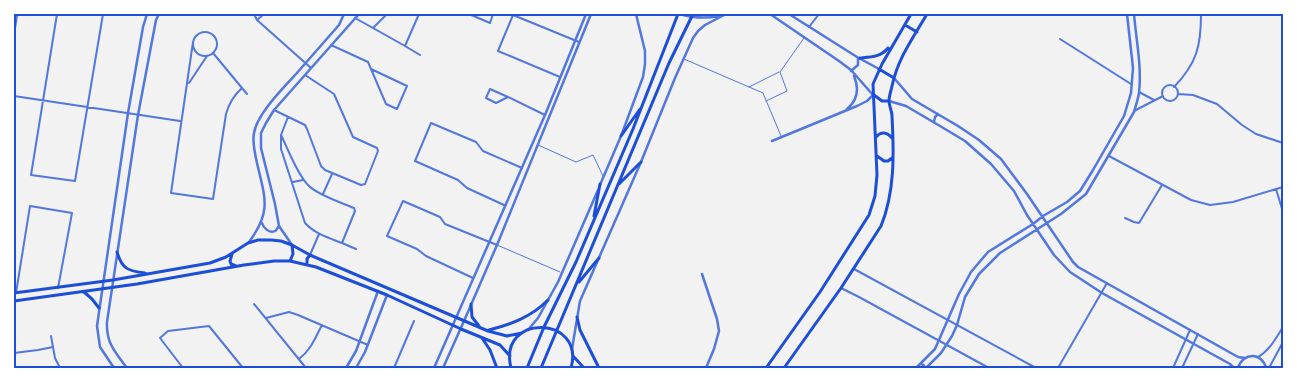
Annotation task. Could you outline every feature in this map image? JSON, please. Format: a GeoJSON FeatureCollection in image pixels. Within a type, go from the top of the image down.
{"type":"FeatureCollection","features":[{"type":"Feature","properties":{"kind":"main road"},"geometry":{"type":"LineString","coordinates":[[527,368],[544,326],[576,262],[679,14]]}},
{"type":"Feature","properties":{"kind":"main road"},"geometry":{"type":"LineString","coordinates":[[766,368],[820,292],[869,215],[875,196],[877,175],[873,84],[879,69],[911,14]]}},
{"type":"Feature","properties":{"kind":"main road"},"geometry":{"type":"LineString","coordinates":[[784,368],[881,226],[890,196],[892,115],[889,101],[900,60],[927,14]]}},
{"type":"Feature","properties":{"kind":"main road"},"geometry":{"type":"LineString","coordinates":[[542,368],[669,63],[692,16]]}},
{"type":"Feature","properties":{"kind":"main road"},"geometry":{"type":"LineString","coordinates":[[905,25],[917,32]]}},
{"type":"Feature","properties":{"kind":"main road"},"geometry":{"type":"LineString","coordinates":[[858,58],[884,54],[894,42]]}},
{"type":"Feature","properties":{"kind":"main road"},"geometry":{"type":"LineString","coordinates":[[879,69],[894,78]]}},
{"type":"Feature","properties":{"kind":"main road"},"geometry":{"type":"LineString","coordinates":[[873,95],[882,101],[889,101]]}},
{"type":"Feature","properties":{"kind":"main road"},"geometry":{"type":"LineString","coordinates":[[621,136],[644,102]]}},
{"type":"Feature","properties":{"kind":"main road"},"geometry":{"type":"LineString","coordinates":[[876,137],[884,133],[892,138]]}},
{"type":"Feature","properties":{"kind":"main road"},"geometry":{"type":"LineString","coordinates":[[877,156],[884,161],[892,158]]}},
{"type":"Feature","properties":{"kind":"main road"},"geometry":{"type":"LineString","coordinates":[[617,186],[641,162]]}},
{"type":"Feature","properties":{"kind":"main road"},"geometry":{"type":"LineString","coordinates":[[593,222],[600,184]]}},
{"type":"Feature","properties":{"kind":"main road"},"geometry":{"type":"LineString","coordinates":[[15,293],[113,280],[210,263],[226,257],[248,243],[265,239],[281,241],[488,331],[507,336],[544,326],[557,331],[567,340],[572,351],[571,368]]}},
{"type":"Feature","properties":{"kind":"main road"},"geometry":{"type":"LineString","coordinates":[[290,261],[293,254],[292,245]]}},
{"type":"Feature","properties":{"kind":"main road"},"geometry":{"type":"LineString","coordinates":[[117,252],[121,263],[127,269],[148,274]]}},
{"type":"Feature","properties":{"kind":"main road"},"geometry":{"type":"LineString","coordinates":[[232,253],[230,262],[238,266]]}},
{"type":"Feature","properties":{"kind":"main road"},"geometry":{"type":"LineString","coordinates":[[307,264],[307,259],[310,255]]}},
{"type":"Feature","properties":{"kind":"main road"},"geometry":{"type":"LineString","coordinates":[[577,284],[599,258]]}},
{"type":"Feature","properties":{"kind":"main road"},"geometry":{"type":"LineString","coordinates":[[14,301],[112,288],[238,266],[274,261],[290,261],[307,264],[378,291],[500,346],[510,356]]}},
{"type":"Feature","properties":{"kind":"main road"},"geometry":{"type":"LineString","coordinates":[[38,290],[38,298]]}},
{"type":"Feature","properties":{"kind":"main road"},"geometry":{"type":"LineString","coordinates":[[84,292],[99,308]]}},
{"type":"Feature","properties":{"kind":"main road"},"geometry":{"type":"LineString","coordinates":[[488,331],[525,318],[537,311],[548,300]]}},
{"type":"Feature","properties":{"kind":"main road"},"geometry":{"type":"LineString","coordinates":[[471,304],[472,317],[479,327]]}},
{"type":"Feature","properties":{"kind":"main road"},"geometry":{"type":"LineString","coordinates":[[577,317],[580,330],[599,368]]}},
{"type":"Feature","properties":{"kind":"main road"},"geometry":{"type":"LineString","coordinates":[[511,367],[510,356],[514,343],[522,333]]}},
{"type":"Feature","properties":{"kind":"main road"},"geometry":{"type":"LineString","coordinates":[[482,338],[490,350],[497,368]]}},
{"type":"Feature","properties":{"kind":"main road"},"geometry":{"type":"LineString","coordinates":[[572,356],[584,368]]}},
{"type":"Feature","properties":{"kind":"street"},"geometry":{"type":"LineString","coordinates":[[14,33],[17,14]]}},
{"type":"Feature","properties":{"kind":"street"},"geometry":{"type":"LineString","coordinates":[[57,14],[31,175],[76,181],[103,14]]}},
{"type":"Feature","properties":{"kind":"street"},"geometry":{"type":"LineString","coordinates":[[114,368],[100,347],[97,326],[128,114],[143,27],[147,14]]}},
{"type":"Feature","properties":{"kind":"street"},"geometry":{"type":"LineString","coordinates":[[127,368],[109,343],[106,332],[138,115],[154,25],[159,14]]}},
{"type":"Feature","properties":{"kind":"street"},"geometry":{"type":"LineString","coordinates":[[254,14],[257,20],[311,68]]}},
{"type":"Feature","properties":{"kind":"street"},"geometry":{"type":"LineString","coordinates":[[257,20],[264,14]]}},
{"type":"Feature","properties":{"kind":"street"},"geometry":{"type":"LineString","coordinates":[[248,243],[262,222],[266,204],[253,147],[254,131],[260,117],[275,97],[338,25],[344,14]]}},
{"type":"Feature","properties":{"kind":"street"},"geometry":{"type":"LineString","coordinates":[[292,245],[279,226],[261,148],[261,133],[274,110],[359,14]]}},
{"type":"Feature","properties":{"kind":"street"},"geometry":{"type":"LineString","coordinates":[[372,28],[387,14]]}},
{"type":"Feature","properties":{"kind":"street"},"geometry":{"type":"LineString","coordinates":[[405,46],[419,14]]}},
{"type":"Feature","properties":{"kind":"street"},"geometry":{"type":"LineString","coordinates":[[469,14],[490,23],[493,14]]}},
{"type":"Feature","properties":{"kind":"street"},"geometry":{"type":"LineString","coordinates":[[434,368],[545,115],[586,14]]}},
{"type":"Feature","properties":{"kind":"street"},"geometry":{"type":"LineString","coordinates":[[443,368],[461,329],[591,14]]}},
{"type":"Feature","properties":{"kind":"street"},"geometry":{"type":"LineString","coordinates":[[528,330],[538,318],[562,272],[621,136],[643,77],[645,51],[636,14]]}},
{"type":"Feature","properties":{"kind":"street"},"geometry":{"type":"LineString","coordinates":[[679,14],[709,18],[726,14]]}},
{"type":"Feature","properties":{"kind":"street"},"geometry":{"type":"LineString","coordinates":[[572,351],[580,301],[693,38],[705,25],[726,14]]}},
{"type":"Feature","properties":{"kind":"street"},"geometry":{"type":"LineString","coordinates":[[770,14],[851,70],[873,95],[867,101],[772,141]]}},
{"type":"Feature","properties":{"kind":"street"},"geometry":{"type":"LineString","coordinates":[[789,14],[858,58],[879,69]]}},
{"type":"Feature","properties":{"kind":"street"},"geometry":{"type":"LineString","coordinates":[[809,27],[819,14]]}},
{"type":"Feature","properties":{"kind":"street"},"geometry":{"type":"LineString","coordinates":[[916,368],[935,349],[970,272],[988,252],[1067,202],[1080,191],[1093,170],[1124,116],[1131,93],[1132,68],[1127,14]]}},
{"type":"Feature","properties":{"kind":"street"},"geometry":{"type":"LineString","coordinates":[[921,363],[926,368],[946,345],[957,325],[965,297],[979,274],[988,264],[1000,253],[1061,214],[1086,194],[1134,112],[1139,92],[1139,69],[1134,14]]}},
{"type":"Feature","properties":{"kind":"street"},"geometry":{"type":"LineString","coordinates":[[1174,87],[1192,63],[1199,48],[1200,14]]}},
{"type":"Feature","properties":{"kind":"street"},"geometry":{"type":"LineString","coordinates":[[1282,14],[1283,19]]}},
{"type":"Feature","properties":{"kind":"street"},"geometry":{"type":"LineString","coordinates":[[560,77],[498,51],[514,15],[579,42]]}},
{"type":"Feature","properties":{"kind":"street"},"geometry":{"type":"LineString","coordinates":[[355,18],[420,55]]}},
{"type":"Feature","properties":{"kind":"street"},"geometry":{"type":"LineString","coordinates":[[187,85],[207,56],[216,50],[216,39],[211,33],[200,33],[193,42],[171,193],[213,199],[226,114],[234,95],[242,88]]}},
{"type":"Feature","properties":{"kind":"street"},"geometry":{"type":"LineString","coordinates":[[749,87],[780,72],[804,37]]}},
{"type":"Feature","properties":{"kind":"street"},"geometry":{"type":"LineString","coordinates":[[1060,39],[1132,84]]}},
{"type":"Feature","properties":{"kind":"street"},"geometry":{"type":"LineString","coordinates":[[193,42],[194,50],[203,56],[207,56]]}},
{"type":"Feature","properties":{"kind":"street"},"geometry":{"type":"LineString","coordinates":[[331,45],[368,62],[371,69],[386,104],[397,109],[407,86],[371,69]]}},
{"type":"Feature","properties":{"kind":"street"},"geometry":{"type":"LineString","coordinates":[[1283,45],[1283,52]]}},
{"type":"Feature","properties":{"kind":"street"},"geometry":{"type":"LineString","coordinates":[[213,53],[246,94]]}},
{"type":"Feature","properties":{"kind":"street"},"geometry":{"type":"LineString","coordinates":[[851,70],[858,65],[858,58]]}},
{"type":"Feature","properties":{"kind":"street"},"geometry":{"type":"LineString","coordinates":[[684,60],[763,93],[781,137]]}},
{"type":"Feature","properties":{"kind":"street"},"geometry":{"type":"LineString","coordinates":[[845,111],[853,104],[857,96],[857,85],[851,70]]}},
{"type":"Feature","properties":{"kind":"street"},"geometry":{"type":"LineString","coordinates":[[766,101],[787,91],[780,72]]}},
{"type":"Feature","properties":{"kind":"street"},"geometry":{"type":"LineString","coordinates":[[274,110],[304,125],[321,166],[325,170],[362,185],[365,184],[378,151],[377,148],[353,137],[334,94],[305,75]]}},
{"type":"Feature","properties":{"kind":"street"},"geometry":{"type":"LineString","coordinates":[[894,78],[912,99],[979,140],[1000,159],[1078,267],[1238,357],[1245,358]]}},
{"type":"Feature","properties":{"kind":"street"},"geometry":{"type":"LineString","coordinates":[[1169,86],[1174,87],[1178,94],[1176,99],[1170,101],[1163,96],[1163,90],[1169,86]]}},
{"type":"Feature","properties":{"kind":"street"},"geometry":{"type":"LineString","coordinates":[[508,97],[496,102],[486,98],[490,89],[508,97],[545,115]]}},
{"type":"Feature","properties":{"kind":"street"},"geometry":{"type":"LineString","coordinates":[[1139,92],[1154,100]]}},
{"type":"Feature","properties":{"kind":"street"},"geometry":{"type":"LineString","coordinates":[[1178,94],[1193,95],[1217,104],[1256,134],[1283,143]]}},
{"type":"Feature","properties":{"kind":"street"},"geometry":{"type":"LineString","coordinates":[[14,96],[181,121]]}},
{"type":"Feature","properties":{"kind":"street"},"geometry":{"type":"LineString","coordinates":[[1134,112],[1163,96]]}},
{"type":"Feature","properties":{"kind":"street"},"geometry":{"type":"LineString","coordinates":[[889,101],[906,106],[965,141],[991,164],[1014,191],[1054,255],[1070,272],[1102,293],[1230,364],[1234,368]]}},
{"type":"Feature","properties":{"kind":"street"},"geometry":{"type":"LineString","coordinates":[[929,120],[933,111]]}},
{"type":"Feature","properties":{"kind":"street"},"geometry":{"type":"LineString","coordinates":[[934,122],[938,114]]}},
{"type":"Feature","properties":{"kind":"street"},"geometry":{"type":"LineString","coordinates":[[288,117],[280,135],[281,149],[305,224],[319,234],[356,249]]}},
{"type":"Feature","properties":{"kind":"street"},"geometry":{"type":"LineString","coordinates":[[506,205],[466,188],[458,180],[415,161],[431,123],[476,142],[484,151],[522,168]]}},
{"type":"Feature","properties":{"kind":"street"},"geometry":{"type":"LineString","coordinates":[[280,135],[303,180],[314,191],[354,208],[355,210],[342,243]]}},
{"type":"Feature","properties":{"kind":"street"},"geometry":{"type":"LineString","coordinates":[[537,145],[576,162],[594,155],[603,177]]}},
{"type":"Feature","properties":{"kind":"street"},"geometry":{"type":"LineString","coordinates":[[1109,156],[1191,200],[1210,205],[1233,202],[1282,187],[1283,193]]}},
{"type":"Feature","properties":{"kind":"street"},"geometry":{"type":"LineString","coordinates":[[323,194],[332,174]]}},
{"type":"Feature","properties":{"kind":"street"},"geometry":{"type":"LineString","coordinates":[[292,182],[303,180]]}},
{"type":"Feature","properties":{"kind":"street"},"geometry":{"type":"LineString","coordinates":[[1125,218],[1139,223],[1162,185]]}},
{"type":"Feature","properties":{"kind":"street"},"geometry":{"type":"LineString","coordinates":[[1276,189],[1283,212]]}},
{"type":"Feature","properties":{"kind":"street"},"geometry":{"type":"LineString","coordinates":[[474,279],[426,256],[417,249],[387,236],[402,201],[440,217],[445,224],[562,272]]}},
{"type":"Feature","properties":{"kind":"street"},"geometry":{"type":"LineString","coordinates":[[15,293],[30,206],[72,213],[58,288]]}},
{"type":"Feature","properties":{"kind":"street"},"geometry":{"type":"LineString","coordinates":[[262,222],[263,227],[272,232],[279,226]]}},
{"type":"Feature","properties":{"kind":"street"},"geometry":{"type":"LineString","coordinates":[[310,255],[319,234]]}},
{"type":"Feature","properties":{"kind":"street"},"geometry":{"type":"LineString","coordinates":[[853,269],[1036,368]]}},
{"type":"Feature","properties":{"kind":"street"},"geometry":{"type":"LineString","coordinates":[[702,274],[717,319],[719,331],[714,350],[706,368]]}},
{"type":"Feature","properties":{"kind":"street"},"geometry":{"type":"LineString","coordinates":[[1058,368],[1107,283]]}},
{"type":"Feature","properties":{"kind":"street"},"geometry":{"type":"LineString","coordinates":[[840,288],[989,368]]}},
{"type":"Feature","properties":{"kind":"street"},"geometry":{"type":"LineString","coordinates":[[346,368],[360,341],[378,291]]}},
{"type":"Feature","properties":{"kind":"street"},"geometry":{"type":"LineString","coordinates":[[959,294],[965,297]]}},
{"type":"Feature","properties":{"kind":"street"},"geometry":{"type":"LineString","coordinates":[[356,368],[368,345],[386,295]]}},
{"type":"Feature","properties":{"kind":"street"},"geometry":{"type":"LineString","coordinates":[[254,304],[306,368]]}},
{"type":"Feature","properties":{"kind":"street"},"geometry":{"type":"LineString","coordinates":[[266,318],[288,312],[298,314],[368,345]]}},
{"type":"Feature","properties":{"kind":"street"},"geometry":{"type":"LineString","coordinates":[[394,368],[414,321]]}},
{"type":"Feature","properties":{"kind":"street"},"geometry":{"type":"LineString","coordinates":[[299,359],[312,346],[322,325]]}},
{"type":"Feature","properties":{"kind":"street"},"geometry":{"type":"LineString","coordinates":[[183,368],[160,338],[168,331],[209,326],[243,368]]}},
{"type":"Feature","properties":{"kind":"street"},"geometry":{"type":"LineString","coordinates":[[1258,357],[1270,348],[1283,327]]}},
{"type":"Feature","properties":{"kind":"street"},"geometry":{"type":"LineString","coordinates":[[1173,368],[1190,330]]}},
{"type":"Feature","properties":{"kind":"street"},"geometry":{"type":"LineString","coordinates":[[1182,368],[1198,334]]}},
{"type":"Feature","properties":{"kind":"street"},"geometry":{"type":"LineString","coordinates":[[51,336],[55,358],[60,368]]}},
{"type":"Feature","properties":{"kind":"street"},"geometry":{"type":"LineString","coordinates":[[1238,368],[1239,364],[1250,356],[1258,357],[1268,368],[1283,342]]}},
{"type":"Feature","properties":{"kind":"street"},"geometry":{"type":"LineString","coordinates":[[14,353],[53,347]]}}]}
